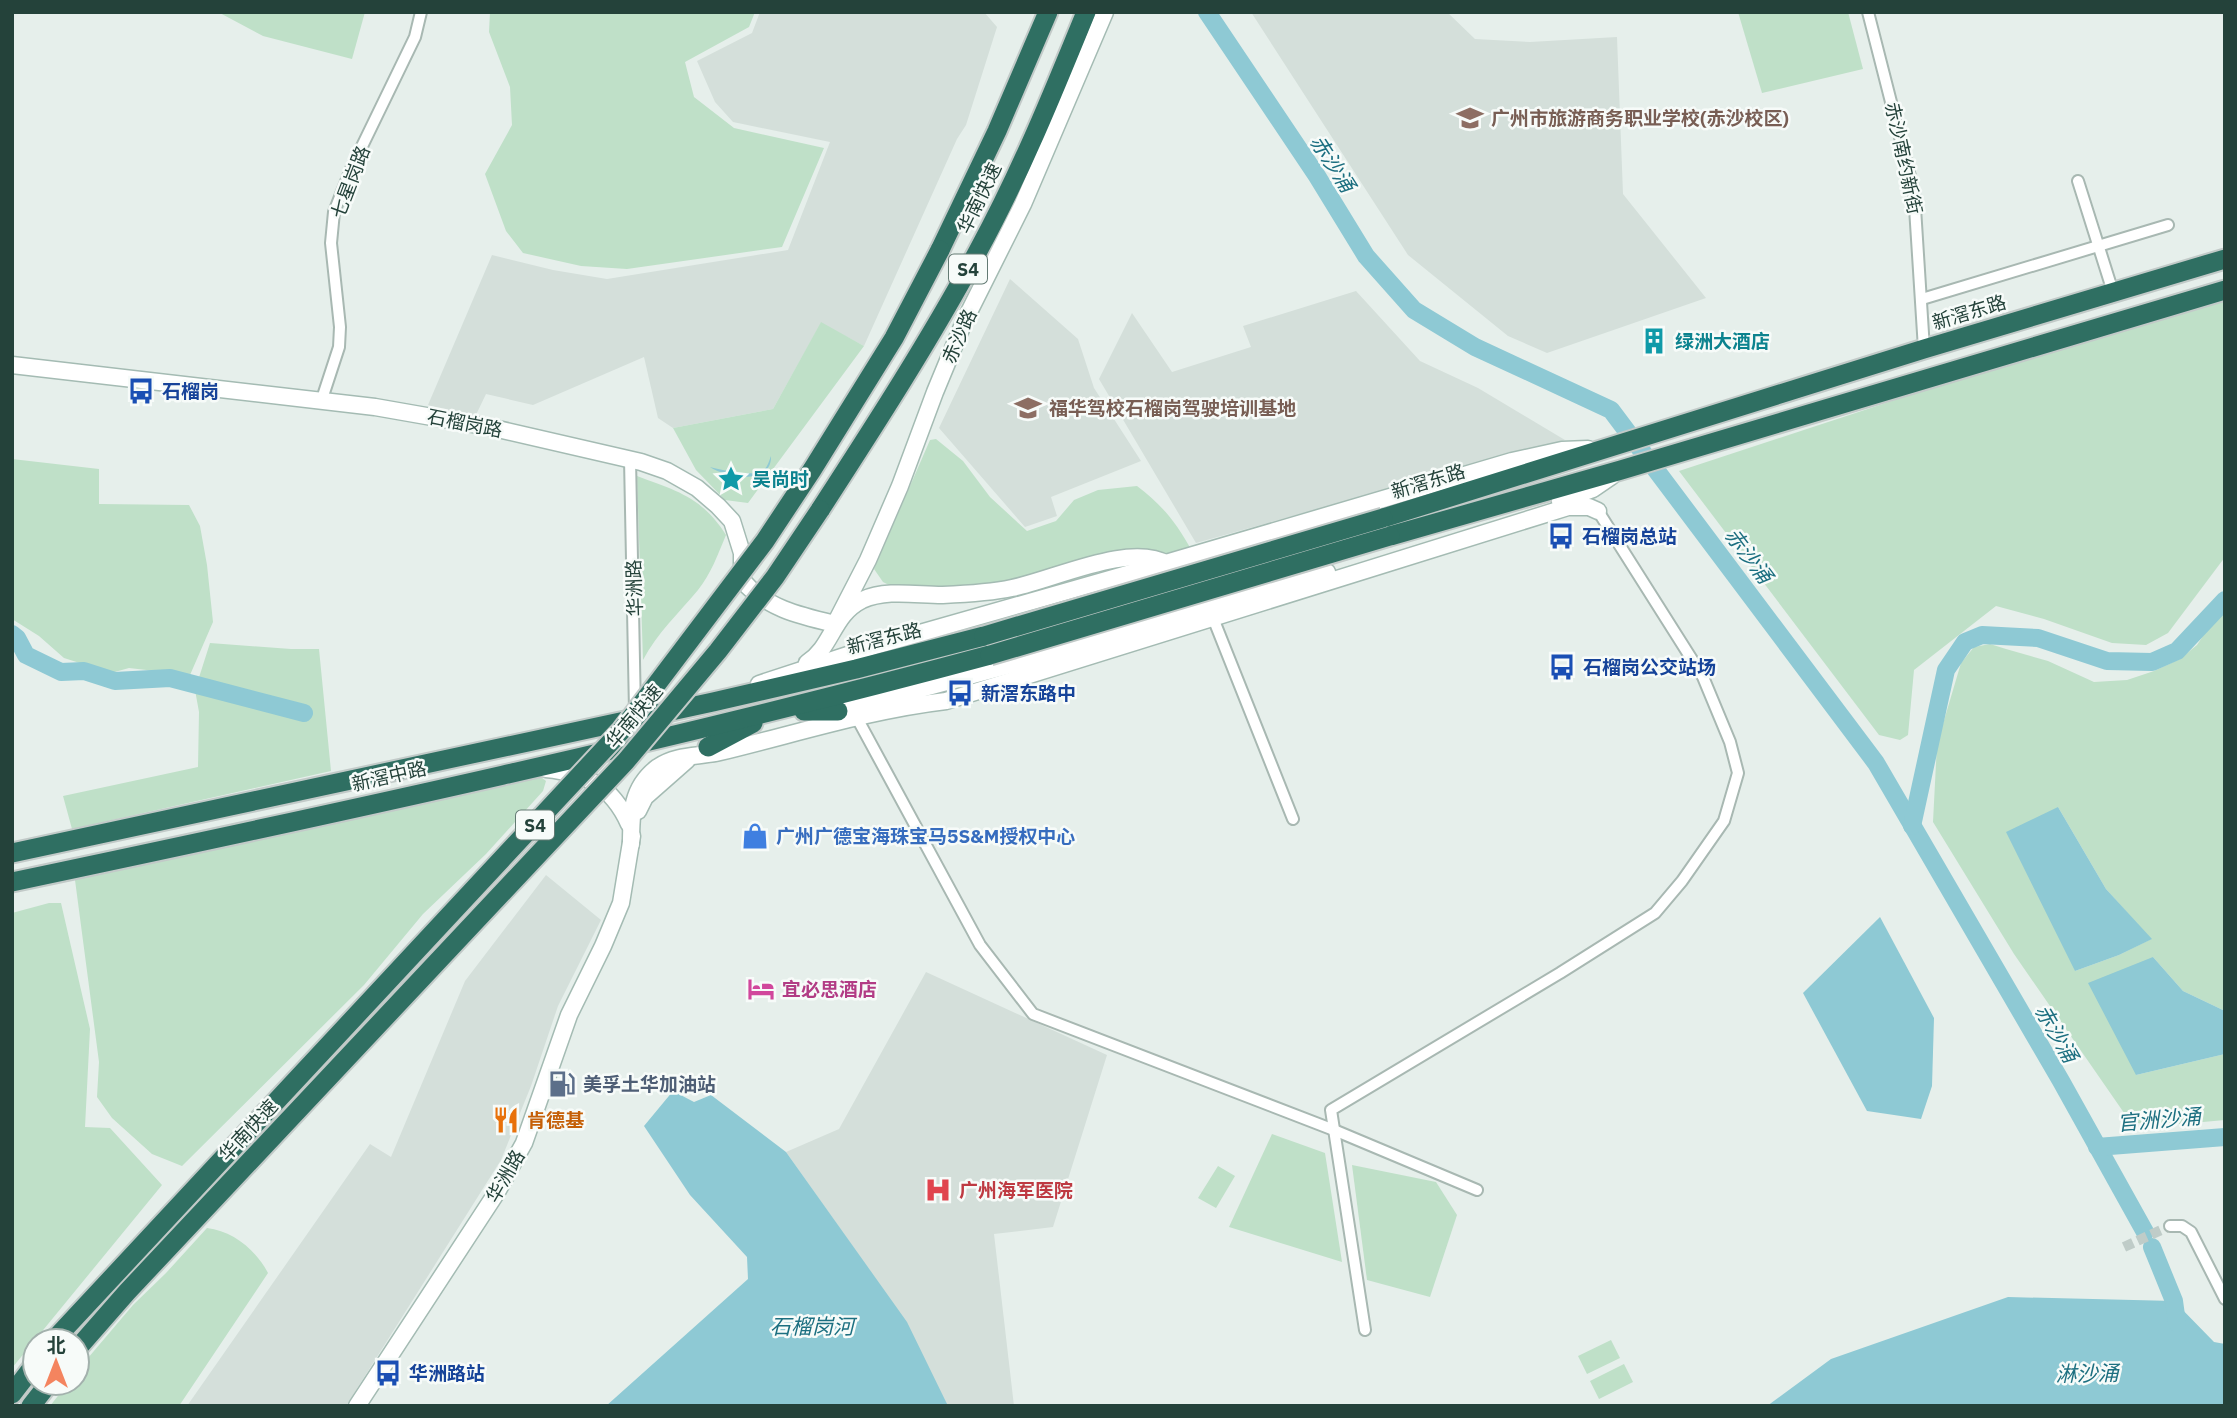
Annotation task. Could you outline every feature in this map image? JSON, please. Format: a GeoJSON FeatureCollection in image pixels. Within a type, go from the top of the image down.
{"type":"FeatureCollection","features":[{"type":"Feature","properties":{"kind":"highway","name":"华南快速"},"geometry":{"type":"LineString","coordinates":[[91,1333],[626,761],[719,651],[820,510],[908,372],[979,249],[1038,127],[1086,12]]}},
{"type":"Feature","properties":{"kind":"highway","name":"华南快速"},"geometry":{"type":"LineString","coordinates":[[67,1327],[622,730],[765,541],[894,338],[997,131],[1047,14]]}},
{"type":"Feature","properties":{"kind":"highway","name":"新滘东路"},"geometry":{"type":"LineString","coordinates":[[1387,527],[1667,428],[2225,259]]}},
{"type":"Feature","properties":{"kind":"highway","name":"新滘东路"},"geometry":{"type":"LineString","coordinates":[[774,711],[1387,527],[1621,470],[2225,290]]}},
{"type":"Feature","properties":{"kind":"highway","name":"新滘东路"},"geometry":{"type":"LineString","coordinates":[[635,717],[856,669],[987,645]]}},
{"type":"Feature","properties":{"kind":"highway","name":"新滘中路"},"geometry":{"type":"LineString","coordinates":[[12,882],[774,711]]}},
{"type":"Feature","properties":{"kind":"highway"},"geometry":{"type":"LineString","coordinates":[[700,752],[774,711],[838,711]]}},
{"type":"Feature","properties":{"kind":"highway","name":"新滘中路"},"geometry":{"type":"LineString","coordinates":[[12,853],[635,717]]}},
{"type":"Feature","properties":{"kind":"main road","name":"赤沙路"},"geometry":{"type":"LineString","coordinates":[[796,670],[824,649],[868,561],[964,322],[1023,204],[1105,12]]}},
{"type":"Feature","properties":{"kind":"main road","name":"石榴岗路"},"geometry":{"type":"LineString","coordinates":[[12,365],[375,407],[434,416],[630,459],[667,471],[697,488],[719,506],[732,521],[737,532],[742,553],[742,580],[753,591],[776,607],[835,624]]}},
{"type":"Feature","properties":{"kind":"main road"},"geometry":{"type":"LineString","coordinates":[[713,702],[796,670],[878,645],[1512,461],[1562,450],[1604,449]]}},
{"type":"Feature","properties":{"kind":"main road"},"geometry":{"type":"LineString","coordinates":[[838,711],[1024,662],[1157,623],[1209,613],[1230,600],[1539,508],[1593,489],[1621,470]]}},
{"type":"Feature","properties":{"kind":"main road"},"geometry":{"type":"LineString","coordinates":[[1593,489],[1598,511]]}},
{"type":"Feature","properties":{"kind":"main road"},"geometry":{"type":"LineString","coordinates":[[700,752],[717,753],[907,705],[946,701],[1209,613],[1568,507],[1589,507],[1598,511]]}},
{"type":"Feature","properties":{"kind":"main road"},"geometry":{"type":"LineString","coordinates":[[1207,551],[1195,566],[1194,581],[1197,588],[1208,597],[1230,600]]}},
{"type":"Feature","properties":{"kind":"main road"},"geometry":{"type":"LineString","coordinates":[[878,645],[848,645],[840,640],[835,624],[860,601],[890,594],[943,595],[1010,589],[1112,559],[1133,556],[1155,557],[1166,563],[1209,613]]}},
{"type":"Feature","properties":{"kind":"main road"},"geometry":{"type":"LineString","coordinates":[[868,561],[871,580],[875,586],[890,594]]}},
{"type":"Feature","properties":{"kind":"main road"},"geometry":{"type":"LineString","coordinates":[[1129,574],[1151,573],[1166,580],[1171,597],[1166,611],[1157,623]]}},
{"type":"Feature","properties":{"kind":"main road","name":"华洲路"},"geometry":{"type":"LineString","coordinates":[[357,1406],[497,1192],[524,1143],[569,1015],[621,902],[634,824],[645,797],[700,752]]}},
{"type":"Feature","properties":{"kind":"main road"},"geometry":{"type":"LineString","coordinates":[[507,773],[542,769],[570,771],[590,778],[623,810],[629,824],[632,844]]}},
{"type":"Feature","properties":{"kind":"street","name":"七星岗路"},"geometry":{"type":"LineString","coordinates":[[321,401],[339,347],[340,327],[331,243],[334,212],[351,169],[415,37],[421,12]]}},
{"type":"Feature","properties":{"kind":"street","name":"赤沙南约新街"},"geometry":{"type":"LineString","coordinates":[[1868,12],[1913,183],[1924,349]]}},
{"type":"Feature","properties":{"kind":"street"},"geometry":{"type":"LineString","coordinates":[[2078,181],[2113,292]]}},
{"type":"Feature","properties":{"kind":"street"},"geometry":{"type":"LineString","coordinates":[[1922,299],[2168,225]]}},
{"type":"Feature","properties":{"kind":"street","name":"华洲路"},"geometry":{"type":"LineString","coordinates":[[630,459],[635,717]]}},
{"type":"Feature","properties":{"kind":"street"},"geometry":{"type":"LineString","coordinates":[[1364,1329],[1331,1110],[1655,913],[1682,881],[1724,821],[1738,773],[1730,742],[1703,677],[1598,511]]}},
{"type":"Feature","properties":{"kind":"street"},"geometry":{"type":"LineString","coordinates":[[1209,613],[1293,819]]}},
{"type":"Feature","properties":{"kind":"street"},"geometry":{"type":"LineString","coordinates":[[857,718],[980,945],[1033,1014],[1334,1130],[1477,1190]]}},
{"type":"Feature","properties":{"kind":"street"},"geometry":{"type":"LineString","coordinates":[[2170,1226],[2182,1226],[2191,1232],[2225,1299]]}},
{"type":"Feature","properties":{"kind":"shaded area"},"geometry":{"type":"Polygon","coordinates":[[[760,12],[984,12],[997,27],[966,125],[957,139],[864,346],[821,323],[773,409],[673,428],[658,418],[644,357],[533,405],[486,394],[474,419],[428,405],[492,255],[553,270],[607,279],[788,250],[830,142],[733,122],[715,102],[697,61],[752,33],[760,12]]]}},
{"type":"Feature","properties":{"kind":"shaded area","name":"广州市旅游商务职业学校(赤沙校区)"},"geometry":{"type":"Polygon","coordinates":[[[1251,12],[1447,12],[1475,39],[1530,42],[1617,37],[1623,194],[1706,298],[1547,353],[1508,336],[1408,255],[1251,12]]]}},
{"type":"Feature","properties":{"kind":"shaded area","name":"福华驾校石榴岗驾驶培训基地"},"geometry":{"type":"Polygon","coordinates":[[[1010,279],[1078,339],[1094,388],[1141,461],[1051,497],[1057,516],[1025,527],[939,428],[1010,279]]]}},
{"type":"Feature","properties":{"kind":"shaded area"},"geometry":{"type":"Polygon","coordinates":[[[1356,291],[1420,361],[1478,388],[1565,440],[1196,543],[1099,379],[1132,313],[1172,372],[1251,347],[1243,326],[1356,291]]]}},
{"type":"Feature","properties":{"kind":"shaded area"},"geometry":{"type":"Polygon","coordinates":[[[546,875],[601,920],[558,1006],[531,1086],[501,1160],[346,1406],[187,1406],[370,1144],[391,1157],[465,981],[546,875]]]}},
{"type":"Feature","properties":{"kind":"shaded area","name":"广州海军医院"},"geometry":{"type":"Polygon","coordinates":[[[926,972],[1107,1055],[1053,1227],[994,1234],[1014,1406],[947,1406],[904,1319],[786,1152],[839,1129],[926,972]]]}},
{"type":"Feature","properties":{"kind":"green space"},"geometry":{"type":"Polygon","coordinates":[[[218,12],[365,12],[352,59],[263,36],[218,12]]]}},
{"type":"Feature","properties":{"kind":"green space"},"geometry":{"type":"Polygon","coordinates":[[[490,12],[755,12],[749,27],[685,62],[694,97],[734,128],[824,148],[782,247],[627,269],[581,266],[523,253],[506,231],[485,174],[512,125],[510,87],[489,32],[490,12]]]}},
{"type":"Feature","properties":{"kind":"green space"},"geometry":{"type":"Polygon","coordinates":[[[1738,12],[1848,12],[1863,69],[1762,93],[1738,12]]]}},
{"type":"Feature","properties":{"kind":"green space"},"geometry":{"type":"Polygon","coordinates":[[[2225,299],[2225,557],[2168,633],[2146,645],[2112,643],[2044,619],[1996,606],[1914,670],[1908,735],[1900,740],[1879,735],[1679,471],[1901,398],[2225,299]]]}},
{"type":"Feature","properties":{"kind":"green space"},"geometry":{"type":"Polygon","coordinates":[[[821,322],[864,346],[748,503],[725,500],[696,470],[673,428],[773,409],[821,322]]]}},
{"type":"Feature","properties":{"kind":"green space"},"geometry":{"type":"Polygon","coordinates":[[[936,439],[963,461],[990,497],[1027,531],[1056,521],[1074,500],[1098,490],[1137,486],[1168,515],[1192,551],[1181,555],[1155,552],[975,588],[895,588],[883,582],[874,569],[930,440],[936,439]]]}},
{"type":"Feature","properties":{"kind":"green space"},"geometry":{"type":"Polygon","coordinates":[[[12,459],[99,469],[99,504],[189,505],[200,526],[213,622],[190,675],[129,668],[111,673],[64,658],[39,636],[12,619],[12,459]]]}},
{"type":"Feature","properties":{"kind":"green space"},"geometry":{"type":"Polygon","coordinates":[[[637,476],[688,497],[708,512],[726,535],[703,584],[662,632],[643,660],[637,476]]]}},
{"type":"Feature","properties":{"kind":"green space"},"geometry":{"type":"Polygon","coordinates":[[[2225,603],[2225,1011],[2183,991],[2153,957],[2136,1075],[2225,1054],[2225,1120],[2181,1124],[2131,1123],[2014,954],[1933,822],[1937,744],[1961,663],[1974,647],[1990,644],[2048,661],[2094,682],[2127,680],[2154,671],[2180,659],[2197,645],[2225,603]],[[2058,807],[2075,971],[2119,955],[2151,939],[2106,889],[2058,807]]]}},
{"type":"Feature","properties":{"kind":"green space"},"geometry":{"type":"Polygon","coordinates":[[[210,643],[319,649],[331,771],[72,829],[63,796],[198,767],[199,712],[195,690],[210,643]]]}},
{"type":"Feature","properties":{"kind":"green space"},"geometry":{"type":"Polygon","coordinates":[[[541,777],[546,781],[543,791],[486,854],[423,914],[364,985],[182,1166],[152,1154],[112,1118],[97,1097],[99,1062],[75,880],[520,778],[541,777]]]}},
{"type":"Feature","properties":{"kind":"green space"},"geometry":{"type":"Polygon","coordinates":[[[49,903],[61,903],[90,1029],[85,1127],[110,1128],[162,1185],[46,1327],[21,1327],[21,1357],[12,1368],[12,913],[49,903]]]}},
{"type":"Feature","properties":{"kind":"green space"},"geometry":{"type":"Polygon","coordinates":[[[1272,1134],[1325,1153],[1342,1262],[1229,1227],[1272,1134]]]}},
{"type":"Feature","properties":{"kind":"green space"},"geometry":{"type":"Polygon","coordinates":[[[1352,1165],[1436,1182],[1457,1215],[1430,1297],[1367,1280],[1352,1165]]]}},
{"type":"Feature","properties":{"kind":"green space"},"geometry":{"type":"Polygon","coordinates":[[[1218,1166],[1235,1176],[1216,1208],[1198,1198],[1218,1166]]]}},
{"type":"Feature","properties":{"kind":"green space"},"geometry":{"type":"Polygon","coordinates":[[[207,1228],[235,1237],[250,1249],[268,1273],[179,1406],[50,1406],[57,1397],[91,1397],[91,1354],[133,1305],[207,1228]]]}},
{"type":"Feature","properties":{"kind":"green space"},"geometry":{"type":"Polygon","coordinates":[[[1611,1340],[1620,1358],[1587,1374],[1578,1356],[1611,1340]]]}},
{"type":"Feature","properties":{"kind":"green space"},"geometry":{"type":"Polygon","coordinates":[[[1624,1364],[1633,1382],[1599,1399],[1590,1381],[1624,1364]]]}},
{"type":"Feature","properties":{"kind":"water"},"geometry":{"type":"Polygon","coordinates":[[[771,456],[769,466],[756,476],[726,474],[710,467],[757,473],[765,469],[771,456]]]}},
{"type":"Feature","properties":{"kind":"water"},"geometry":{"type":"Polygon","coordinates":[[[2058,807],[2106,889],[2152,939],[2119,955],[2075,971],[2006,832],[2058,807]]]}},
{"type":"Feature","properties":{"kind":"water"},"geometry":{"type":"Polygon","coordinates":[[[1880,917],[1934,1018],[1932,1086],[1921,1119],[1867,1111],[1803,993],[1880,917]]]}},
{"type":"Feature","properties":{"kind":"water"},"geometry":{"type":"Polygon","coordinates":[[[2153,957],[2183,991],[2225,1011],[2225,1054],[2136,1075],[2088,983],[2153,957]]]}},
{"type":"Feature","properties":{"kind":"water","name":"石榴岗河"},"geometry":{"type":"Polygon","coordinates":[[[673,1091],[694,1102],[711,1095],[786,1152],[907,1322],[948,1406],[606,1406],[748,1279],[747,1257],[690,1195],[644,1126],[673,1091]]]}},
{"type":"Feature","properties":{"kind":"water","name":"淋沙涌"},"geometry":{"type":"Polygon","coordinates":[[[2008,1297],[2174,1301],[2214,1342],[2225,1344],[2225,1406],[1767,1406],[1831,1359],[2008,1297]]]}},
{"type":"Feature","properties":{"kind":"waterway","name":"赤沙涌"},"geometry":{"type":"LineString","coordinates":[[1207,12],[1317,176],[1366,256],[1414,310],[1475,347],[1611,410],[1876,763],[2061,1081],[2145,1232]]}},
{"type":"Feature","properties":{"kind":"waterway"},"geometry":{"type":"LineString","coordinates":[[1912,826],[1946,670],[1965,642],[1982,635],[2038,638],[2107,661],[2152,662],[2177,651],[2225,600]]}},
{"type":"Feature","properties":{"kind":"waterway"},"geometry":{"type":"LineString","coordinates":[[12,634],[26,655],[61,672],[84,671],[115,681],[170,678],[304,713]]}},
{"type":"Feature","properties":{"kind":"waterway","name":"官洲沙涌"},"geometry":{"type":"LineString","coordinates":[[2097,1147],[2225,1137]]}},
{"type":"Feature","properties":{"kind":"waterway","name":"赤沙涌"},"geometry":{"type":"LineString","coordinates":[[2152,1247],[2174,1301],[2177,1323]]}},
{"type":"Feature","properties":{"kind":"tunnel"},"geometry":{"type":"LineString","coordinates":[[2124,1247],[2170,1226]]}},
{"type":"Feature","properties":{"kind":"place","name":"广州市旅游商务职业学校(赤沙校区)"},"geometry":{"type":"Point","coordinates":[1470,118]}},
{"type":"Feature","properties":{"kind":"place","name":"绿洲大酒店"},"geometry":{"type":"Point","coordinates":[1654,341]}},
{"type":"Feature","properties":{"kind":"place","name":"石榴岗"},"geometry":{"type":"Point","coordinates":[141,391]}},
{"type":"Feature","properties":{"kind":"place","name":"福华驾校石榴岗驾驶培训基地"},"geometry":{"type":"Point","coordinates":[1028,408]}},
{"type":"Feature","properties":{"kind":"place","name":"吴尚时"},"geometry":{"type":"Point","coordinates":[731,479]}},
{"type":"Feature","properties":{"kind":"place","name":"石榴岗总站"},"geometry":{"type":"Point","coordinates":[1561,536]}},
{"type":"Feature","properties":{"kind":"place","name":"石榴岗公交站场"},"geometry":{"type":"Point","coordinates":[1562,667]}},
{"type":"Feature","properties":{"kind":"place","name":"新滘东路中"},"geometry":{"type":"Point","coordinates":[960,693]}},
{"type":"Feature","properties":{"kind":"place","name":"广州广德宝海珠宝马5S&M授权中心"},"geometry":{"type":"Point","coordinates":[755,836]}},
{"type":"Feature","properties":{"kind":"place","name":"宜必思酒店"},"geometry":{"type":"Point","coordinates":[761,989]}},
{"type":"Feature","properties":{"kind":"place","name":"美孚土华加油站"},"geometry":{"type":"Point","coordinates":[562,1084]}},
{"type":"Feature","properties":{"kind":"place","name":"肯德基"},"geometry":{"type":"Point","coordinates":[506,1120]}},
{"type":"Feature","properties":{"kind":"place","name":"广州海军医院"},"geometry":{"type":"Point","coordinates":[938,1190]}},
{"type":"Feature","properties":{"kind":"place","name":"华洲路站"},"geometry":{"type":"Point","coordinates":[388,1373]}}]}
